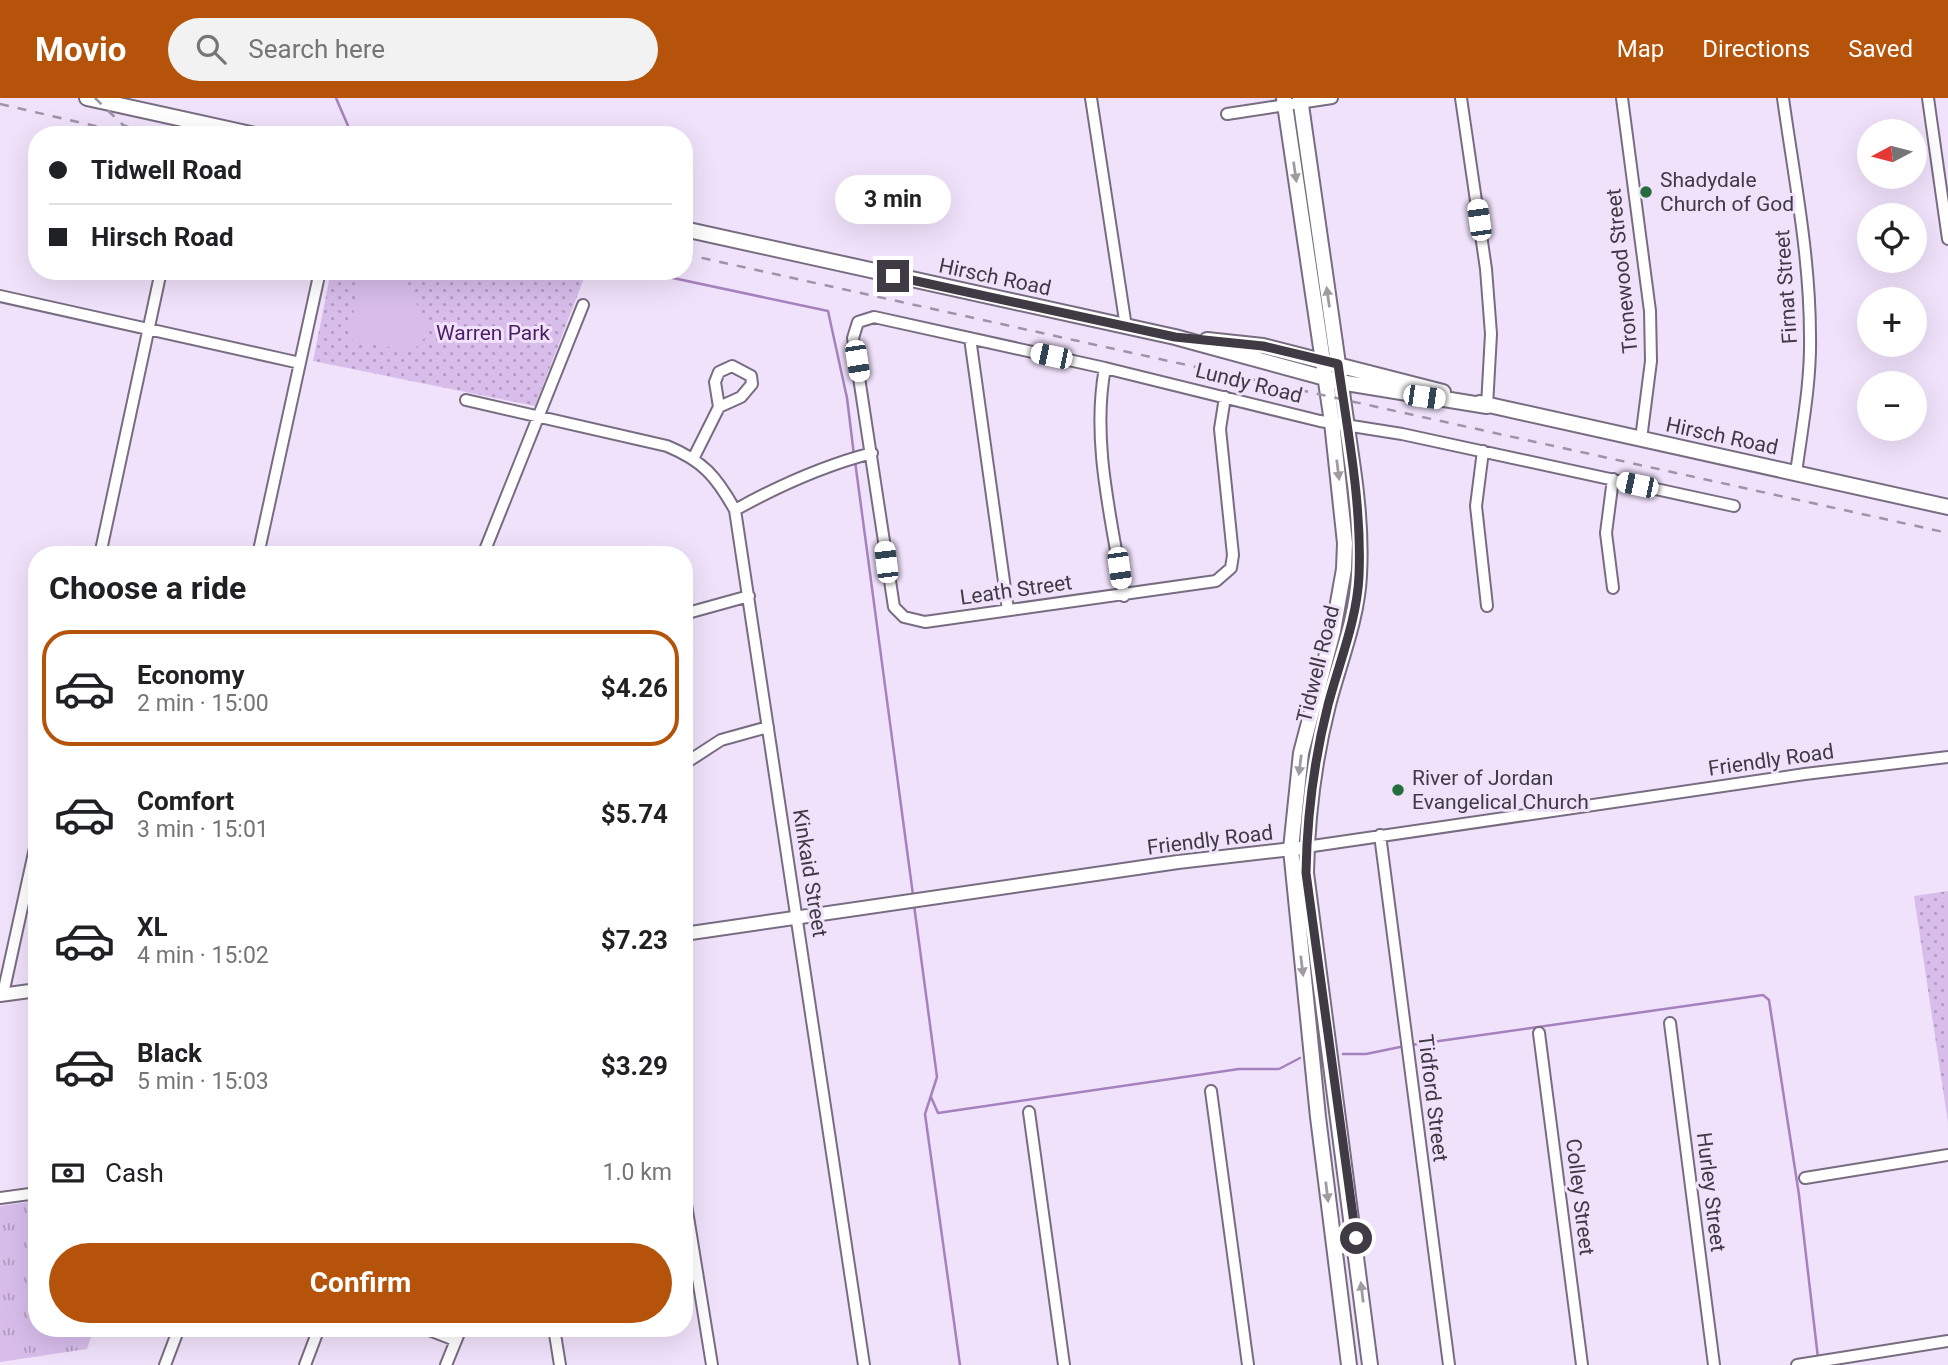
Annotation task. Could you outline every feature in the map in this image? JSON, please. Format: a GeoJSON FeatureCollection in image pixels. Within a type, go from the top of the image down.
{"type":"FeatureCollection","features":[{"type":"Feature","properties":{"kind":"main road"},"geometry":{"type":"LineString","coordinates":[[87,98],[183,126]]}},
{"type":"Feature","properties":{"kind":"main road","name":"Tidwell Road"},"geometry":{"type":"LineString","coordinates":[[1300,100],[1359,510],[1351,570],[1350,625],[1301,753],[1291,849],[1312,991],[1356,1238],[1370,1365]]}},
{"type":"Feature","properties":{"kind":"main road","name":"Tidwell Road"},"geometry":{"type":"LineString","coordinates":[[1284,101],[1332,422],[1351,570]]}},
{"type":"Feature","properties":{"kind":"main road"},"geometry":{"type":"LineString","coordinates":[[1301,212],[1316,210]]}},
{"type":"Feature","properties":{"kind":"main road","name":"Hirsch Road"},"geometry":{"type":"LineString","coordinates":[[693,231],[1175,337],[1340,382],[1487,406],[1948,507]]}},
{"type":"Feature","properties":{"kind":"main road","name":"Hirsch Road"},"geometry":{"type":"LineString","coordinates":[[1175,337],[1263,346],[1487,406]]}},
{"type":"Feature","properties":{"kind":"main road","name":"Tidwell Road"},"geometry":{"type":"LineString","coordinates":[[1322,703],[1306,847],[1308,897],[1312,991],[1333,1241],[1349,1365]]}},
{"type":"Feature","properties":{"kind":"main road"},"geometry":{"type":"LineString","coordinates":[[1333,1241],[1356,1238]]}},
{"type":"Feature","properties":{"kind":"street"},"geometry":{"type":"LineString","coordinates":[[1091,98],[1126,327]]}},
{"type":"Feature","properties":{"kind":"street"},"geometry":{"type":"LineString","coordinates":[[1227,114],[1284,101],[1332,98]]}},
{"type":"Feature","properties":{"kind":"street"},"geometry":{"type":"LineString","coordinates":[[1461,98],[1490,321],[1487,406]]}},
{"type":"Feature","properties":{"kind":"street","name":"Tronewood Street"},"geometry":{"type":"LineString","coordinates":[[1622,98],[1650,311],[1651,361],[1641,439]]}},
{"type":"Feature","properties":{"kind":"street","name":"Firnat Street"},"geometry":{"type":"LineString","coordinates":[[1783,98],[1807,265],[1811,337],[1807,396],[1796,473]]}},
{"type":"Feature","properties":{"kind":"street"},"geometry":{"type":"LineString","coordinates":[[1928,98],[1948,239]]}},
{"type":"Feature","properties":{"kind":"street"},"geometry":{"type":"LineString","coordinates":[[102,546],[159,280]]}},
{"type":"Feature","properties":{"kind":"street"},"geometry":{"type":"LineString","coordinates":[[260,546],[318,280]]}},
{"type":"Feature","properties":{"kind":"street"},"geometry":{"type":"LineString","coordinates":[[0,296],[300,363]]}},
{"type":"Feature","properties":{"kind":"street"},"geometry":{"type":"LineString","coordinates":[[487,546],[583,305]]}},
{"type":"Feature","properties":{"kind":"street","name":"Lundy Road"},"geometry":{"type":"LineString","coordinates":[[867,454],[853,338],[858,322],[881,318],[1332,422],[1483,451],[1734,506]]}},
{"type":"Feature","properties":{"kind":"street"},"geometry":{"type":"LineString","coordinates":[[970,338],[1008,610]]}},
{"type":"Feature","properties":{"kind":"street"},"geometry":{"type":"LineString","coordinates":[[1105,368],[1100,396],[1100,425],[1124,596]]}},
{"type":"Feature","properties":{"kind":"street","name":"Leath Street"},"geometry":{"type":"LineString","coordinates":[[867,454],[889,590],[894,607],[914,621],[1124,596],[1216,581],[1231,568],[1233,555],[1220,429],[1224,397]]}},
{"type":"Feature","properties":{"kind":"street"},"geometry":{"type":"LineString","coordinates":[[467,400],[649,441],[694,457],[719,407]]}},
{"type":"Feature","properties":{"kind":"street"},"geometry":{"type":"LineString","coordinates":[[1483,451],[1476,506],[1487,606]]}},
{"type":"Feature","properties":{"kind":"street"},"geometry":{"type":"LineString","coordinates":[[735,510],[791,479],[867,454]]}},
{"type":"Feature","properties":{"kind":"street","name":"Kinkaid Street"},"geometry":{"type":"LineString","coordinates":[[694,457],[715,477],[735,510],[864,1365]]}},
{"type":"Feature","properties":{"kind":"street"},"geometry":{"type":"LineString","coordinates":[[1613,480],[1606,533],[1613,588]]}},
{"type":"Feature","properties":{"kind":"street"},"geometry":{"type":"LineString","coordinates":[[693,612],[749,596]]}},
{"type":"Feature","properties":{"kind":"street"},"geometry":{"type":"LineString","coordinates":[[693,758],[721,740],[768,727]]}},
{"type":"Feature","properties":{"kind":"street","name":"Friendly Road"},"geometry":{"type":"LineString","coordinates":[[693,933],[1178,862],[1306,847],[1948,757]]}},
{"type":"Feature","properties":{"kind":"street","name":"Tidford Street"},"geometry":{"type":"LineString","coordinates":[[1380,835],[1449,1365]]}},
{"type":"Feature","properties":{"kind":"street"},"geometry":{"type":"LineString","coordinates":[[28,879],[2,995],[28,991]]}},
{"type":"Feature","properties":{"kind":"street","name":"Hurley Street"},"geometry":{"type":"LineString","coordinates":[[1670,1023],[1714,1365]]}},
{"type":"Feature","properties":{"kind":"street","name":"Colley Street"},"geometry":{"type":"LineString","coordinates":[[1539,1033],[1582,1365]]}},
{"type":"Feature","properties":{"kind":"street"},"geometry":{"type":"LineString","coordinates":[[1212,1091],[1248,1365]]}},
{"type":"Feature","properties":{"kind":"street"},"geometry":{"type":"LineString","coordinates":[[1029,1112],[1064,1365]]}},
{"type":"Feature","properties":{"kind":"street"},"geometry":{"type":"LineString","coordinates":[[1805,1178],[1948,1155]]}},
{"type":"Feature","properties":{"kind":"street"},"geometry":{"type":"LineString","coordinates":[[0,1198],[28,1194]]}},
{"type":"Feature","properties":{"kind":"street"},"geometry":{"type":"LineString","coordinates":[[693,1248],[712,1365]]}},
{"type":"Feature","properties":{"kind":"street"},"geometry":{"type":"LineString","coordinates":[[164,1365],[175,1337]]}},
{"type":"Feature","properties":{"kind":"street"},"geometry":{"type":"LineString","coordinates":[[304,1365],[315,1337]]}},
{"type":"Feature","properties":{"kind":"street"},"geometry":{"type":"LineString","coordinates":[[447,1337],[455,1340]]}},
{"type":"Feature","properties":{"kind":"street"},"geometry":{"type":"LineString","coordinates":[[446,1365],[456,1337]]}},
{"type":"Feature","properties":{"kind":"street"},"geometry":{"type":"LineString","coordinates":[[555,1337],[559,1365]]}},
{"type":"Feature","properties":{"kind":"street"},"geometry":{"type":"LineString","coordinates":[[1797,1365],[1948,1341]]}},
{"type":"Feature","properties":{"kind":"green space","name":"Warren Park"},"geometry":{"type":"Polygon","coordinates":[[[329,280],[583,280],[535,406],[313,361],[329,280]]]}},
{"type":"Feature","properties":{"kind":"green space"},"geometry":{"type":"Polygon","coordinates":[[[360,280],[401,280],[418,306],[428,334],[413,351],[353,341],[349,334],[360,280]]]}},
{"type":"Feature","properties":{"kind":"green space"},"geometry":{"type":"Polygon","coordinates":[[[1948,891],[1948,1123],[1914,896],[1948,891]]]}},
{"type":"Feature","properties":{"kind":"green space"},"geometry":{"type":"Polygon","coordinates":[[[28,1202],[28,1337],[91,1337],[87,1349],[0,1362],[0,1206],[28,1202]]]}},
{"type":"Feature","properties":{"kind":"waterway"},"geometry":{"type":"LineString","coordinates":[[336,98],[348,126]]}},
{"type":"Feature","properties":{"kind":"waterway"},"geometry":{"type":"LineString","coordinates":[[682,280],[828,311],[847,398],[854,455]]}},
{"type":"Feature","properties":{"kind":"waterway"},"geometry":{"type":"LineString","coordinates":[[855,461],[913,895]]}},
{"type":"Feature","properties":{"kind":"waterway"},"geometry":{"type":"LineString","coordinates":[[914,905],[937,1077],[925,1114],[960,1365]]}},
{"type":"Feature","properties":{"kind":"waterway"},"geometry":{"type":"LineString","coordinates":[[1411,1045],[1763,995],[1769,1000],[1799,1195],[1818,1358]]}},
{"type":"Feature","properties":{"kind":"waterway"},"geometry":{"type":"LineString","coordinates":[[1343,1054],[1366,1054],[1405,1046]]}},
{"type":"Feature","properties":{"kind":"waterway"},"geometry":{"type":"LineString","coordinates":[[931,1097],[938,1113],[1239,1069],[1279,1069],[1300,1058]]}},
{"type":"Feature","properties":{"kind":"railway"},"geometry":{"type":"LineString","coordinates":[[95,98],[126,126]]}},
{"type":"Feature","properties":{"kind":"railway"},"geometry":{"type":"LineString","coordinates":[[0,104],[95,126]]}},
{"type":"Feature","properties":{"kind":"railway"},"geometry":{"type":"LineString","coordinates":[[693,256],[1948,533]]}},
{"type":"Feature","properties":{"kind":"place","name":"Shadydale Church of God"},"geometry":{"type":"Point","coordinates":[1646,192]}},
{"type":"Feature","properties":{"kind":"place","name":"River of Jordan Evangelical Church"},"geometry":{"type":"Point","coordinates":[1398,790]}},
{"type":"Feature","properties":{"kind":"route"},"geometry":{"type":"LineString","coordinates":[[893,276],[1175,337],[1263,346],[1338,364],[1359,510],[1359,577],[1349,632],[1316,759],[1307,821],[1306,873],[1356,1238]]}}]}
